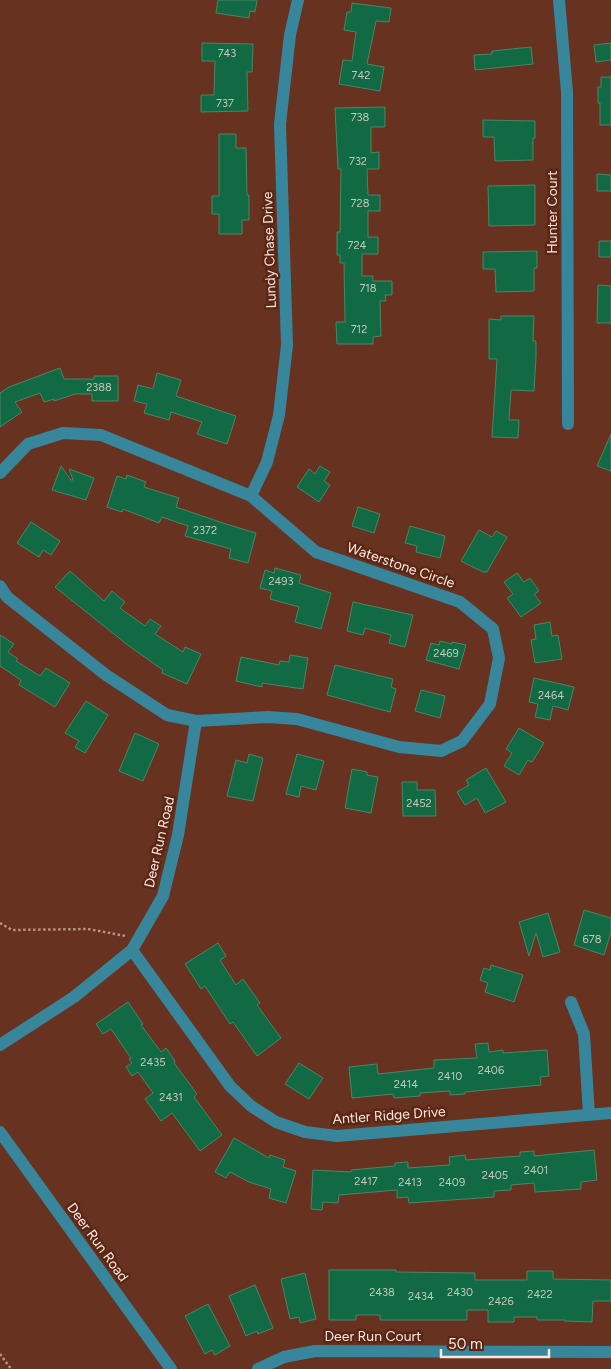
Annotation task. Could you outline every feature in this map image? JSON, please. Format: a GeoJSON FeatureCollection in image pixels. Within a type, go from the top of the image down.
{"type":"FeatureCollection","features":[{"type":"Feature","properties":{"kind":"street","name":"Lundy Chase Drive"},"geometry":{"type":"LineString","coordinates":[[251,496],[267,462],[279,415],[287,346],[280,124],[290,35],[298,0]]}},
{"type":"Feature","properties":{"kind":"street","name":"Hunter Court"},"geometry":{"type":"LineString","coordinates":[[559,0],[567,92],[568,424]]}},
{"type":"Feature","properties":{"kind":"street","name":"Waterstone Circle"},"geometry":{"type":"LineString","coordinates":[[0,473],[28,444],[63,433],[101,435],[251,496],[316,552],[460,602],[493,629],[498,658],[490,704],[462,742],[441,751],[400,748],[297,719],[268,717],[196,721],[167,715],[106,675],[7,597],[0,586]]}},
{"type":"Feature","properties":{"kind":"street","name":"Deer Run Road"},"geometry":{"type":"LineString","coordinates":[[0,1045],[74,997],[135,944],[163,896],[178,835],[196,721]]}},
{"type":"Feature","properties":{"kind":"street","name":"Antler Ridge Drive"},"geometry":{"type":"LineString","coordinates":[[135,944],[230,1086],[251,1106],[276,1122],[305,1132],[337,1136],[611,1114]]}},
{"type":"Feature","properties":{"kind":"street"},"geometry":{"type":"LineString","coordinates":[[571,1002],[584,1034],[589,1115]]}},
{"type":"Feature","properties":{"kind":"street","name":"Deer Run Road"},"geometry":{"type":"LineString","coordinates":[[0,1132],[171,1369]]}},
{"type":"Feature","properties":{"kind":"street","name":"Deer Run Court"},"geometry":{"type":"LineString","coordinates":[[258,1369],[284,1357],[315,1351],[611,1352]]}},
{"type":"Feature","properties":{"kind":"path"},"geometry":{"type":"LineString","coordinates":[[0,923],[12,930],[88,929],[135,944]]}},
{"type":"Feature","properties":{"kind":"path"},"geometry":{"type":"LineString","coordinates":[[0,1354],[12,1369]]}},
{"type":"Feature","properties":{"kind":"building"},"geometry":{"type":"Polygon","coordinates":[[[218,0],[257,0],[255,12],[250,11],[249,18],[216,13],[218,0]]]}},
{"type":"Feature","properties":{"kind":"building"},"geometry":{"type":"Polygon","coordinates":[[[352,3],[391,8],[389,22],[376,21],[367,64],[384,67],[380,91],[339,84],[343,60],[352,61],[356,32],[344,30],[347,12],[351,12],[352,3]]]}},
{"type":"Feature","properties":{"kind":"building"},"geometry":{"type":"Polygon","coordinates":[[[202,43],[253,44],[252,72],[247,72],[248,111],[201,112],[201,95],[214,95],[215,61],[202,61],[202,43]]]}},
{"type":"Feature","properties":{"kind":"building"},"geometry":{"type":"Polygon","coordinates":[[[611,43],[611,60],[596,62],[594,45],[611,43]]]}},
{"type":"Feature","properties":{"kind":"building"},"geometry":{"type":"Polygon","coordinates":[[[531,47],[533,64],[475,70],[474,55],[492,54],[492,51],[531,47]]]}},
{"type":"Feature","properties":{"kind":"building"},"geometry":{"type":"Polygon","coordinates":[[[601,77],[611,77],[611,125],[600,125],[598,87],[601,87],[601,77]]]}},
{"type":"Feature","properties":{"kind":"building"},"geometry":{"type":"Polygon","coordinates":[[[385,107],[385,127],[371,127],[371,153],[379,152],[379,169],[367,169],[368,195],[380,195],[380,211],[368,211],[368,237],[378,237],[378,254],[362,254],[362,276],[373,276],[373,281],[392,281],[392,295],[385,295],[386,301],[380,301],[381,336],[373,337],[373,344],[337,344],[336,322],[345,322],[344,263],[340,263],[340,255],[337,255],[337,232],[340,232],[341,169],[338,169],[335,108],[385,107]]]}},
{"type":"Feature","properties":{"kind":"building"},"geometry":{"type":"Polygon","coordinates":[[[483,120],[535,121],[533,160],[495,161],[494,137],[483,137],[483,120]]]}},
{"type":"Feature","properties":{"kind":"building"},"geometry":{"type":"Polygon","coordinates":[[[219,134],[236,134],[236,148],[246,148],[249,220],[242,220],[242,234],[219,234],[219,214],[212,214],[212,196],[219,196],[219,134]]]}},
{"type":"Feature","properties":{"kind":"building"},"geometry":{"type":"Polygon","coordinates":[[[597,174],[611,175],[611,191],[597,191],[597,174]]]}},
{"type":"Feature","properties":{"kind":"building"},"geometry":{"type":"Polygon","coordinates":[[[535,185],[535,225],[489,226],[488,186],[535,185]]]}},
{"type":"Feature","properties":{"kind":"building"},"geometry":{"type":"Polygon","coordinates":[[[599,241],[611,241],[611,257],[599,257],[599,241]]]}},
{"type":"Feature","properties":{"kind":"building"},"geometry":{"type":"Polygon","coordinates":[[[537,251],[537,268],[534,268],[534,291],[496,292],[495,269],[483,269],[483,252],[537,251]]]}},
{"type":"Feature","properties":{"kind":"building"},"geometry":{"type":"Polygon","coordinates":[[[598,285],[611,286],[611,323],[597,323],[598,285]]]}},
{"type":"Feature","properties":{"kind":"building"},"geometry":{"type":"Polygon","coordinates":[[[501,316],[534,316],[533,341],[536,341],[536,357],[534,391],[511,390],[509,420],[519,420],[518,438],[492,437],[497,359],[489,359],[489,319],[501,320],[501,316]]]}},
{"type":"Feature","properties":{"kind":"building"},"geometry":{"type":"Polygon","coordinates":[[[60,368],[64,379],[94,379],[94,376],[118,376],[118,401],[92,401],[92,394],[75,394],[54,401],[54,399],[44,402],[40,393],[15,402],[22,412],[0,427],[0,393],[9,387],[60,368]]]}},
{"type":"Feature","properties":{"kind":"building"},"geometry":{"type":"Polygon","coordinates":[[[157,373],[181,380],[176,396],[236,416],[227,444],[197,434],[202,422],[171,412],[169,420],[144,413],[147,404],[134,401],[138,385],[153,389],[157,373]]]}},
{"type":"Feature","properties":{"kind":"building"},"geometry":{"type":"Polygon","coordinates":[[[611,434],[611,471],[597,466],[611,434]]]}},
{"type":"Feature","properties":{"kind":"building"},"geometry":{"type":"Polygon","coordinates":[[[61,466],[71,480],[73,480],[69,469],[94,478],[86,500],[52,490],[61,466]]]}},
{"type":"Feature","properties":{"kind":"building"},"geometry":{"type":"Polygon","coordinates":[[[320,466],[330,472],[324,481],[330,485],[319,502],[297,487],[309,469],[315,474],[320,466]]]}},
{"type":"Feature","properties":{"kind":"building"},"geometry":{"type":"Polygon","coordinates":[[[127,475],[146,482],[144,487],[179,498],[176,507],[256,533],[248,563],[229,558],[231,549],[185,536],[188,526],[162,517],[159,523],[123,509],[122,512],[107,507],[117,476],[126,479],[127,475]]]}},
{"type":"Feature","properties":{"kind":"building"},"geometry":{"type":"Polygon","coordinates":[[[358,507],[380,514],[374,533],[352,526],[358,507]]]}},
{"type":"Feature","properties":{"kind":"building"},"geometry":{"type":"Polygon","coordinates":[[[31,522],[60,541],[51,555],[43,550],[39,557],[17,543],[31,522]]]}},
{"type":"Feature","properties":{"kind":"building"},"geometry":{"type":"Polygon","coordinates":[[[410,526],[445,536],[440,558],[416,552],[417,546],[405,543],[410,526]]]}},
{"type":"Feature","properties":{"kind":"building"},"geometry":{"type":"Polygon","coordinates":[[[479,530],[492,537],[496,531],[507,537],[487,572],[483,572],[461,561],[479,530]]]}},
{"type":"Feature","properties":{"kind":"building"},"geometry":{"type":"Polygon","coordinates":[[[275,568],[301,575],[299,583],[331,593],[321,629],[295,622],[299,607],[270,599],[272,591],[260,588],[265,570],[274,573],[275,568]]]}},
{"type":"Feature","properties":{"kind":"building"},"geometry":{"type":"Polygon","coordinates":[[[70,571],[104,601],[112,591],[125,602],[120,608],[145,626],[150,619],[161,626],[155,634],[183,652],[185,647],[201,654],[187,684],[162,673],[163,670],[129,646],[55,587],[70,571]]]}},
{"type":"Feature","properties":{"kind":"building"},"geometry":{"type":"Polygon","coordinates":[[[517,573],[524,582],[530,578],[539,591],[534,594],[541,603],[521,617],[507,598],[513,594],[504,582],[517,573]]]}},
{"type":"Feature","properties":{"kind":"building"},"geometry":{"type":"Polygon","coordinates":[[[353,602],[413,615],[405,647],[389,643],[391,635],[365,628],[363,635],[347,631],[353,602]]]}},
{"type":"Feature","properties":{"kind":"building"},"geometry":{"type":"Polygon","coordinates":[[[550,622],[552,636],[558,635],[562,659],[535,663],[531,640],[536,639],[534,625],[550,622]]]}},
{"type":"Feature","properties":{"kind":"building"},"geometry":{"type":"Polygon","coordinates":[[[0,635],[14,644],[8,652],[18,659],[16,661],[40,676],[46,668],[70,683],[55,707],[19,685],[21,680],[0,666],[0,635]]]}},
{"type":"Feature","properties":{"kind":"building"},"geometry":{"type":"Polygon","coordinates":[[[440,641],[466,645],[459,669],[426,660],[431,643],[439,645],[440,641]]]}},
{"type":"Feature","properties":{"kind":"building"},"geometry":{"type":"Polygon","coordinates":[[[290,655],[308,658],[303,689],[262,683],[262,687],[236,681],[241,657],[279,665],[280,661],[289,662],[290,655]]]}},
{"type":"Feature","properties":{"kind":"building"},"geometry":{"type":"Polygon","coordinates":[[[335,665],[393,679],[391,687],[396,689],[390,712],[327,695],[335,665]]]}},
{"type":"Feature","properties":{"kind":"building"},"geometry":{"type":"Polygon","coordinates":[[[534,678],[574,687],[568,710],[553,706],[550,720],[535,717],[538,704],[529,702],[534,678]]]}},
{"type":"Feature","properties":{"kind":"building"},"geometry":{"type":"Polygon","coordinates":[[[421,690],[445,696],[440,718],[415,711],[421,690]]]}},
{"type":"Feature","properties":{"kind":"building"},"geometry":{"type":"Polygon","coordinates":[[[86,701],[108,715],[85,753],[75,747],[79,741],[65,733],[86,701]]]}},
{"type":"Feature","properties":{"kind":"building"},"geometry":{"type":"Polygon","coordinates":[[[519,728],[544,743],[532,762],[528,760],[519,775],[504,766],[512,753],[506,749],[519,728]]]}},
{"type":"Feature","properties":{"kind":"building"},"geometry":{"type":"Polygon","coordinates":[[[135,733],[159,744],[143,781],[119,771],[135,733]]]}},
{"type":"Feature","properties":{"kind":"building"},"geometry":{"type":"Polygon","coordinates":[[[249,754],[263,758],[253,801],[227,796],[236,760],[247,763],[249,754]]]}},
{"type":"Feature","properties":{"kind":"building"},"geometry":{"type":"Polygon","coordinates":[[[297,754],[324,761],[316,790],[301,786],[299,797],[286,794],[297,754]]]}},
{"type":"Feature","properties":{"kind":"building"},"geometry":{"type":"Polygon","coordinates":[[[486,768],[506,802],[485,813],[477,798],[465,805],[457,792],[469,785],[466,780],[486,768]]]}},
{"type":"Feature","properties":{"kind":"building"},"geometry":{"type":"Polygon","coordinates":[[[352,769],[367,772],[367,775],[378,777],[371,813],[345,808],[352,769]]]}},
{"type":"Feature","properties":{"kind":"building"},"geometry":{"type":"Polygon","coordinates":[[[402,782],[417,782],[417,790],[435,790],[436,816],[403,816],[402,782]]]}},
{"type":"Feature","properties":{"kind":"building"},"geometry":{"type":"Polygon","coordinates":[[[584,910],[611,918],[611,932],[604,955],[574,945],[584,910]]]}},
{"type":"Feature","properties":{"kind":"building"},"geometry":{"type":"Polygon","coordinates":[[[548,913],[560,952],[543,957],[536,933],[529,956],[519,922],[548,913]]]}},
{"type":"Feature","properties":{"kind":"building"},"geometry":{"type":"Polygon","coordinates":[[[218,943],[226,956],[220,960],[236,985],[243,979],[260,1003],[257,1005],[281,1038],[257,1056],[233,1022],[230,1024],[205,986],[201,989],[185,964],[218,943]]]}},
{"type":"Feature","properties":{"kind":"building"},"geometry":{"type":"Polygon","coordinates":[[[491,965],[523,975],[514,1002],[485,992],[488,983],[480,980],[484,968],[490,970],[491,965]]]}},
{"type":"Feature","properties":{"kind":"building"},"geometry":{"type":"Polygon","coordinates":[[[128,1002],[143,1024],[141,1025],[161,1052],[166,1048],[175,1061],[174,1063],[197,1094],[194,1097],[222,1135],[200,1151],[172,1113],[161,1121],[145,1099],[153,1093],[138,1072],[132,1076],[126,1067],[132,1063],[129,1059],[131,1058],[111,1029],[103,1034],[96,1024],[128,1002]]]}},
{"type":"Feature","properties":{"kind":"building"},"geometry":{"type":"Polygon","coordinates":[[[488,1043],[489,1052],[503,1050],[503,1053],[547,1050],[549,1076],[540,1077],[541,1085],[465,1092],[465,1094],[450,1095],[450,1091],[420,1093],[420,1096],[394,1098],[393,1094],[352,1098],[349,1067],[377,1064],[378,1074],[434,1068],[434,1060],[477,1058],[475,1044],[488,1043]]]}},
{"type":"Feature","properties":{"kind":"building"},"geometry":{"type":"Polygon","coordinates":[[[299,1063],[323,1078],[309,1099],[285,1084],[299,1063]]]}},
{"type":"Feature","properties":{"kind":"building"},"geometry":{"type":"Polygon","coordinates":[[[234,1138],[269,1158],[270,1155],[285,1160],[283,1167],[296,1171],[286,1203],[269,1198],[271,1189],[249,1182],[230,1172],[226,1178],[215,1172],[234,1138]]]}},
{"type":"Feature","properties":{"kind":"building"},"geometry":{"type":"Polygon","coordinates":[[[594,1150],[597,1180],[581,1182],[581,1189],[535,1192],[534,1183],[511,1185],[511,1190],[494,1191],[494,1197],[409,1203],[408,1197],[397,1198],[397,1190],[339,1195],[338,1203],[323,1202],[322,1210],[311,1209],[313,1170],[351,1172],[351,1170],[395,1166],[395,1163],[408,1162],[408,1168],[450,1165],[449,1157],[465,1155],[466,1160],[520,1156],[520,1152],[534,1151],[534,1156],[594,1150]]]}},
{"type":"Feature","properties":{"kind":"building"},"geometry":{"type":"Polygon","coordinates":[[[329,1270],[475,1273],[475,1280],[527,1280],[527,1271],[553,1271],[553,1279],[611,1280],[611,1301],[593,1301],[592,1322],[537,1320],[537,1317],[514,1317],[514,1322],[488,1322],[488,1310],[467,1310],[467,1320],[380,1320],[380,1315],[356,1315],[356,1320],[329,1320],[329,1270]]]}},
{"type":"Feature","properties":{"kind":"building"},"geometry":{"type":"Polygon","coordinates":[[[305,1273],[316,1319],[300,1323],[299,1317],[290,1319],[281,1279],[305,1273]]]}},
{"type":"Feature","properties":{"kind":"building"},"geometry":{"type":"Polygon","coordinates":[[[255,1285],[273,1328],[258,1334],[257,1331],[246,1336],[229,1296],[255,1285]]]}},
{"type":"Feature","properties":{"kind":"building"},"geometry":{"type":"Polygon","coordinates":[[[208,1304],[230,1346],[215,1355],[212,1350],[205,1354],[185,1316],[208,1304]]]}}]}
